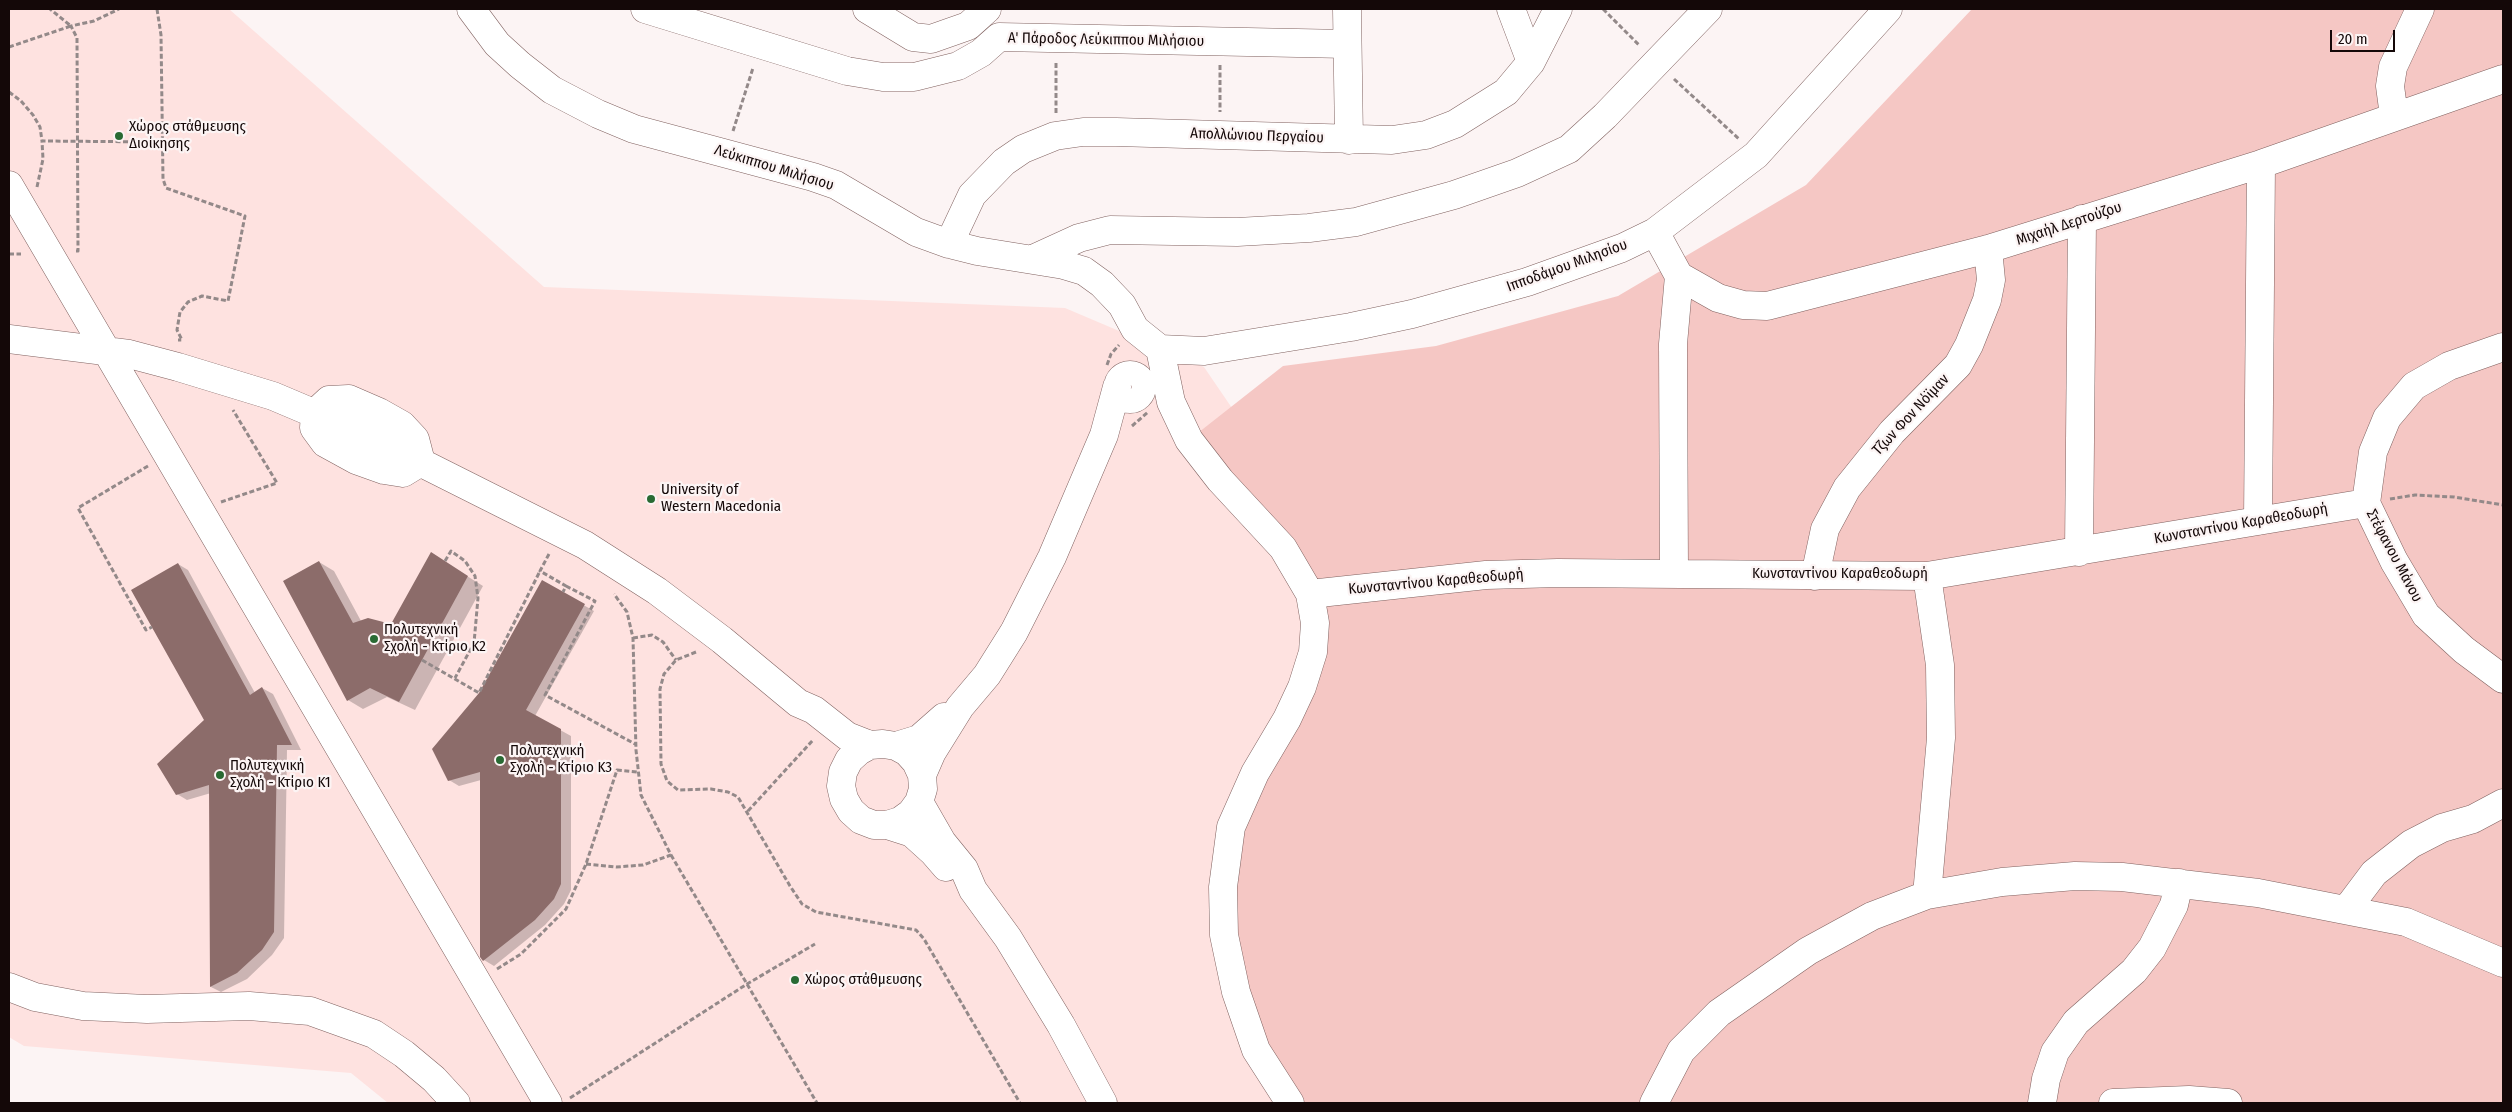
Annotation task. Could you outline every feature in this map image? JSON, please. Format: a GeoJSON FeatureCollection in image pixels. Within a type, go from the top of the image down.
{"type":"FeatureCollection","features":[{"type":"Feature","properties":{"kind":"street","name":"Λεύκιππου Μιλήσιου"},"geometry":{"type":"LineString","coordinates":[[472,9],[497,44],[552,90],[634,129],[836,185],[916,232],[949,244],[977,252],[1033,259],[1084,272],[1102,284],[1122,305],[1135,329],[1160,349]]}},
{"type":"Feature","properties":{"kind":"street","name":"Α' Πάροδος Λεύκιππου Μιλήσιου"},"geometry":{"type":"LineString","coordinates":[[645,9],[760,46],[847,71],[883,77],[914,77],[958,66],[981,53],[999,38],[1347,44]]}},
{"type":"Feature","properties":{"kind":"street"},"geometry":{"type":"LineString","coordinates":[[867,9],[913,36],[931,39],[968,26],[987,9]]}},
{"type":"Feature","properties":{"kind":"street"},"geometry":{"type":"LineString","coordinates":[[1347,9],[1349,140]]}},
{"type":"Feature","properties":{"kind":"street"},"geometry":{"type":"LineString","coordinates":[[1511,9],[1531,62]]}},
{"type":"Feature","properties":{"kind":"street","name":"Απολλώνιου Περγαίου"},"geometry":{"type":"LineString","coordinates":[[949,244],[972,194],[1010,158],[1023,149],[1056,136],[1083,132],[1392,140],[1426,135],[1455,124],[1506,92],[1531,62],[1558,9]]}},
{"type":"Feature","properties":{"kind":"street"},"geometry":{"type":"LineString","coordinates":[[1033,259],[1079,238],[1110,230],[1237,232],[1309,228],[1356,222],[1454,195],[1517,173],[1569,149],[1606,116],[1708,9]]}},
{"type":"Feature","properties":{"kind":"street","name":"Ιπποδάμου Μιλησίου"},"geometry":{"type":"LineString","coordinates":[[1160,349],[1204,350],[1351,327],[1412,314],[1527,282],[1622,248],[1655,232],[1756,155],[1888,9]]}},
{"type":"Feature","properties":{"kind":"street"},"geometry":{"type":"LineString","coordinates":[[2394,116],[2390,86],[2393,67],[2420,9]]}},
{"type":"Feature","properties":{"kind":"street","name":"Μιχαήλ Δερτούζου"},"geometry":{"type":"LineString","coordinates":[[1679,276],[1718,298],[1743,305],[1768,306],[1988,249],[2261,164],[2503,79]]}},
{"type":"Feature","properties":{"kind":"street"},"geometry":{"type":"LineString","coordinates":[[2258,521],[2261,164]]}},
{"type":"Feature","properties":{"kind":"street"},"geometry":{"type":"LineString","coordinates":[[9,185],[548,1103]]}},
{"type":"Feature","properties":{"kind":"street"},"geometry":{"type":"LineString","coordinates":[[2079,552],[2082,219]]}},
{"type":"Feature","properties":{"kind":"street"},"geometry":{"type":"LineString","coordinates":[[1655,232],[1679,276],[1673,344],[1674,573]]}},
{"type":"Feature","properties":{"kind":"street","name":"Τζων Φον Νόϊμαν"},"geometry":{"type":"LineString","coordinates":[[1815,576],[1825,529],[1847,488],[1892,432],[1958,364],[1969,345],[1987,300],[1990,286],[1988,249]]}},
{"type":"Feature","properties":{"kind":"street"},"geometry":{"type":"LineString","coordinates":[[9,339],[129,354],[207,375],[273,396],[315,413],[421,462],[585,545],[686,613],[798,703],[814,710],[847,736],[883,745],[907,752],[916,762],[922,775],[923,789],[919,802],[911,813],[900,821],[887,825],[874,825],[861,820],[851,811],[844,799],[841,786],[843,772],[854,756],[883,745],[919,739],[960,707]]}},
{"type":"Feature","properties":{"kind":"street","name":"Στέφανου Μάνου"},"geometry":{"type":"LineString","coordinates":[[2503,348],[2449,366],[2414,386],[2387,418],[2373,452],[2366,503],[2394,561],[2426,615],[2464,650],[2503,679]]}},
{"type":"Feature","properties":{"kind":"street"},"geometry":{"type":"LineString","coordinates":[[922,775],[932,752],[960,707],[987,675],[1014,632],[1052,557],[1104,435],[1129,388],[1160,349]]}},
{"type":"Feature","properties":{"kind":"street"},"geometry":{"type":"LineString","coordinates":[[1160,349],[1171,402],[1189,440],[1220,480],[1283,548],[1310,594],[1315,623],[1313,652],[1302,687],[1287,719],[1255,773],[1231,827],[1223,887],[1224,935],[1236,992],[1256,1050],[1290,1103]]}},
{"type":"Feature","properties":{"kind":"street","name":"Κωνσταντίνου Καραθεοδωρή"},"geometry":{"type":"LineString","coordinates":[[1310,594],[1486,575],[1674,573],[1927,576],[2366,503]]}},
{"type":"Feature","properties":{"kind":"street"},"geometry":{"type":"LineString","coordinates":[[1927,576],[1940,665],[1941,738],[1927,895]]}},
{"type":"Feature","properties":{"kind":"street"},"geometry":{"type":"LineString","coordinates":[[798,703],[806,718],[820,731],[834,750],[843,772]]}},
{"type":"Feature","properties":{"kind":"street"},"geometry":{"type":"LineString","coordinates":[[919,802],[942,842],[964,868],[973,890],[1008,938],[1061,1025],[1103,1103]]}},
{"type":"Feature","properties":{"kind":"street"},"geometry":{"type":"LineString","coordinates":[[2347,909],[2374,873],[2411,844],[2442,828],[2474,818],[2503,803]]}},
{"type":"Feature","properties":{"kind":"street"},"geometry":{"type":"LineString","coordinates":[[887,825],[912,833],[933,852],[953,875],[973,890]]}},
{"type":"Feature","properties":{"kind":"street"},"geometry":{"type":"LineString","coordinates":[[1654,1103],[1681,1051],[1719,1013],[1808,951],[1872,916],[1927,895],[2002,882],[2075,876],[2122,877],[2179,882],[2258,893],[2406,922],[2503,963]]}},
{"type":"Feature","properties":{"kind":"street"},"geometry":{"type":"LineString","coordinates":[[2042,1103],[2046,1079],[2055,1052],[2076,1022],[2134,971],[2152,948],[2174,905],[2179,882]]}},
{"type":"Feature","properties":{"kind":"street"},"geometry":{"type":"LineString","coordinates":[[9,988],[35,997],[83,1006],[147,1009],[249,1006],[310,1011],[374,1034],[412,1060],[434,1079],[456,1103]]}},
{"type":"Feature","properties":{"kind":"street"},"geometry":{"type":"LineString","coordinates":[[2113,1103],[2189,1100],[2228,1103]]}},
{"type":"Feature","properties":{"kind":"path"},"geometry":{"type":"LineString","coordinates":[[9,254],[69,254],[78,251],[77,38],[71,26],[50,9]]}},
{"type":"Feature","properties":{"kind":"path"},"geometry":{"type":"LineString","coordinates":[[9,47],[71,26],[94,21],[119,9]]}},
{"type":"Feature","properties":{"kind":"path"},"geometry":{"type":"LineString","coordinates":[[157,9],[161,35],[164,142],[163,179],[166,188],[245,216],[228,301],[202,296],[188,302],[180,312],[177,330],[182,340],[175,339]]}},
{"type":"Feature","properties":{"kind":"path"},"geometry":{"type":"LineString","coordinates":[[1603,9],[1657,63],[1756,155]]}},
{"type":"Feature","properties":{"kind":"path"},"geometry":{"type":"LineString","coordinates":[[1056,39],[1056,136]]}},
{"type":"Feature","properties":{"kind":"path"},"geometry":{"type":"LineString","coordinates":[[1220,42],[1220,135]]}},
{"type":"Feature","properties":{"kind":"path"},"geometry":{"type":"LineString","coordinates":[[725,153],[760,46]]}},
{"type":"Feature","properties":{"kind":"path"},"geometry":{"type":"LineString","coordinates":[[9,92],[21,101],[40,127],[43,159],[40,181],[34,194]]}},
{"type":"Feature","properties":{"kind":"path"},"geometry":{"type":"LineString","coordinates":[[42,141],[164,142]]}},
{"type":"Feature","properties":{"kind":"path"},"geometry":{"type":"LineString","coordinates":[[200,510],[277,483],[231,407]]}},
{"type":"Feature","properties":{"kind":"path"},"geometry":{"type":"LineString","coordinates":[[152,627],[146,630],[78,508],[167,454]]}},
{"type":"Feature","properties":{"kind":"path"},"geometry":{"type":"LineString","coordinates":[[2366,503],[2415,495],[2454,497],[2503,505]]}},
{"type":"Feature","properties":{"kind":"path"},"geometry":{"type":"LineString","coordinates":[[422,660],[479,693],[552,549]]}},
{"type":"Feature","properties":{"kind":"path"},"geometry":{"type":"LineString","coordinates":[[445,562],[451,551],[464,561],[475,576],[478,598],[474,643],[455,678]]}},
{"type":"Feature","properties":{"kind":"path"},"geometry":{"type":"LineString","coordinates":[[540,572],[595,601],[545,694],[635,744]]}},
{"type":"Feature","properties":{"kind":"path"},"geometry":{"type":"LineString","coordinates":[[563,592],[566,586]]}},
{"type":"Feature","properties":{"kind":"path"},"geometry":{"type":"LineString","coordinates":[[612,590],[627,612],[633,638],[635,744],[641,795],[671,855],[817,1103]]}},
{"type":"Feature","properties":{"kind":"path"},"geometry":{"type":"LineString","coordinates":[[633,638],[652,635],[663,642],[676,660]]}},
{"type":"Feature","properties":{"kind":"path"},"geometry":{"type":"LineString","coordinates":[[703,651],[689,653],[676,660],[664,674],[660,689],[661,764],[667,781],[678,790],[711,789],[728,792],[738,797],[802,904],[816,912],[916,930],[1020,1103]]}},
{"type":"Feature","properties":{"kind":"path"},"geometry":{"type":"LineString","coordinates":[[807,733],[819,745]]}},
{"type":"Feature","properties":{"kind":"path"},"geometry":{"type":"LineString","coordinates":[[748,811],[814,739]]}},
{"type":"Feature","properties":{"kind":"path"},"geometry":{"type":"LineString","coordinates":[[477,980],[508,964],[538,939],[566,909],[586,864],[617,770],[637,772]]}},
{"type":"Feature","properties":{"kind":"path"},"geometry":{"type":"LineString","coordinates":[[586,864],[616,867],[643,865],[671,855]]}},
{"type":"Feature","properties":{"kind":"path"},"geometry":{"type":"LineString","coordinates":[[562,1103],[746,984],[815,944]]}},
{"type":"Feature","properties":{"kind":"shaded area","name":"University of Western Macedonia"},"geometry":{"type":"Polygon","coordinates":[[[9,9],[229,9],[544,287],[1065,308],[1204,367],[1384,631],[1375,1103],[388,1103],[351,1073],[24,1046],[9,1037],[9,9]]]}},
{"type":"Feature","properties":{"kind":"shaded area"},"geometry":{"type":"Polygon","coordinates":[[[1972,9],[2503,9],[2503,1103],[1290,1103],[1236,992],[1231,827],[1287,719],[1310,594],[1189,440],[1283,366],[1436,346],[1618,296],[1806,185],[1972,9]]]}},
{"type":"Feature","properties":{"kind":"building","name":"Πολυτεχνική Σχολή - Κτίριο Κ2"},"geometry":{"type":"Polygon","coordinates":[[[431,552],[468,576],[399,702],[370,688],[347,701],[283,581],[319,561],[353,623],[368,618],[391,624],[431,552]]]}},
{"type":"Feature","properties":{"kind":"building","name":"Πολυτεχνική Σχολή - Κτίριο Κ1"},"geometry":{"type":"Polygon","coordinates":[[[178,563],[250,695],[262,687],[292,745],[277,745],[274,932],[262,950],[237,973],[210,987],[209,785],[176,795],[157,764],[204,720],[131,590],[178,563]]]}},
{"type":"Feature","properties":{"kind":"building","name":"Πολυτεχνική Σχολή - Κτίριο Κ3"},"geometry":{"type":"Polygon","coordinates":[[[542,580],[585,604],[526,710],[561,729],[561,884],[554,899],[535,920],[483,961],[480,957],[480,772],[448,781],[432,749],[479,693],[542,580]]]}},
{"type":"Feature","properties":{"kind":"place","name":"Χώρος στάθμευσης Διοίκησης"},"geometry":{"type":"Point","coordinates":[119,136]}},
{"type":"Feature","properties":{"kind":"place","name":"University of Western Macedonia"},"geometry":{"type":"Point","coordinates":[651,499]}},
{"type":"Feature","properties":{"kind":"place","name":"Πολυτεχνική Σχολή - Κτίριο Κ2"},"geometry":{"type":"Point","coordinates":[374,639]}},
{"type":"Feature","properties":{"kind":"place","name":"Πολυτεχνική Σχολή - Κτίριο Κ3"},"geometry":{"type":"Point","coordinates":[500,760]}},
{"type":"Feature","properties":{"kind":"place","name":"Πολυτεχνική Σχολή - Κτίριο Κ1"},"geometry":{"type":"Point","coordinates":[220,775]}},
{"type":"Feature","properties":{"kind":"place","name":"Χώρος στάθμευσης"},"geometry":{"type":"Point","coordinates":[795,980]}}]}
